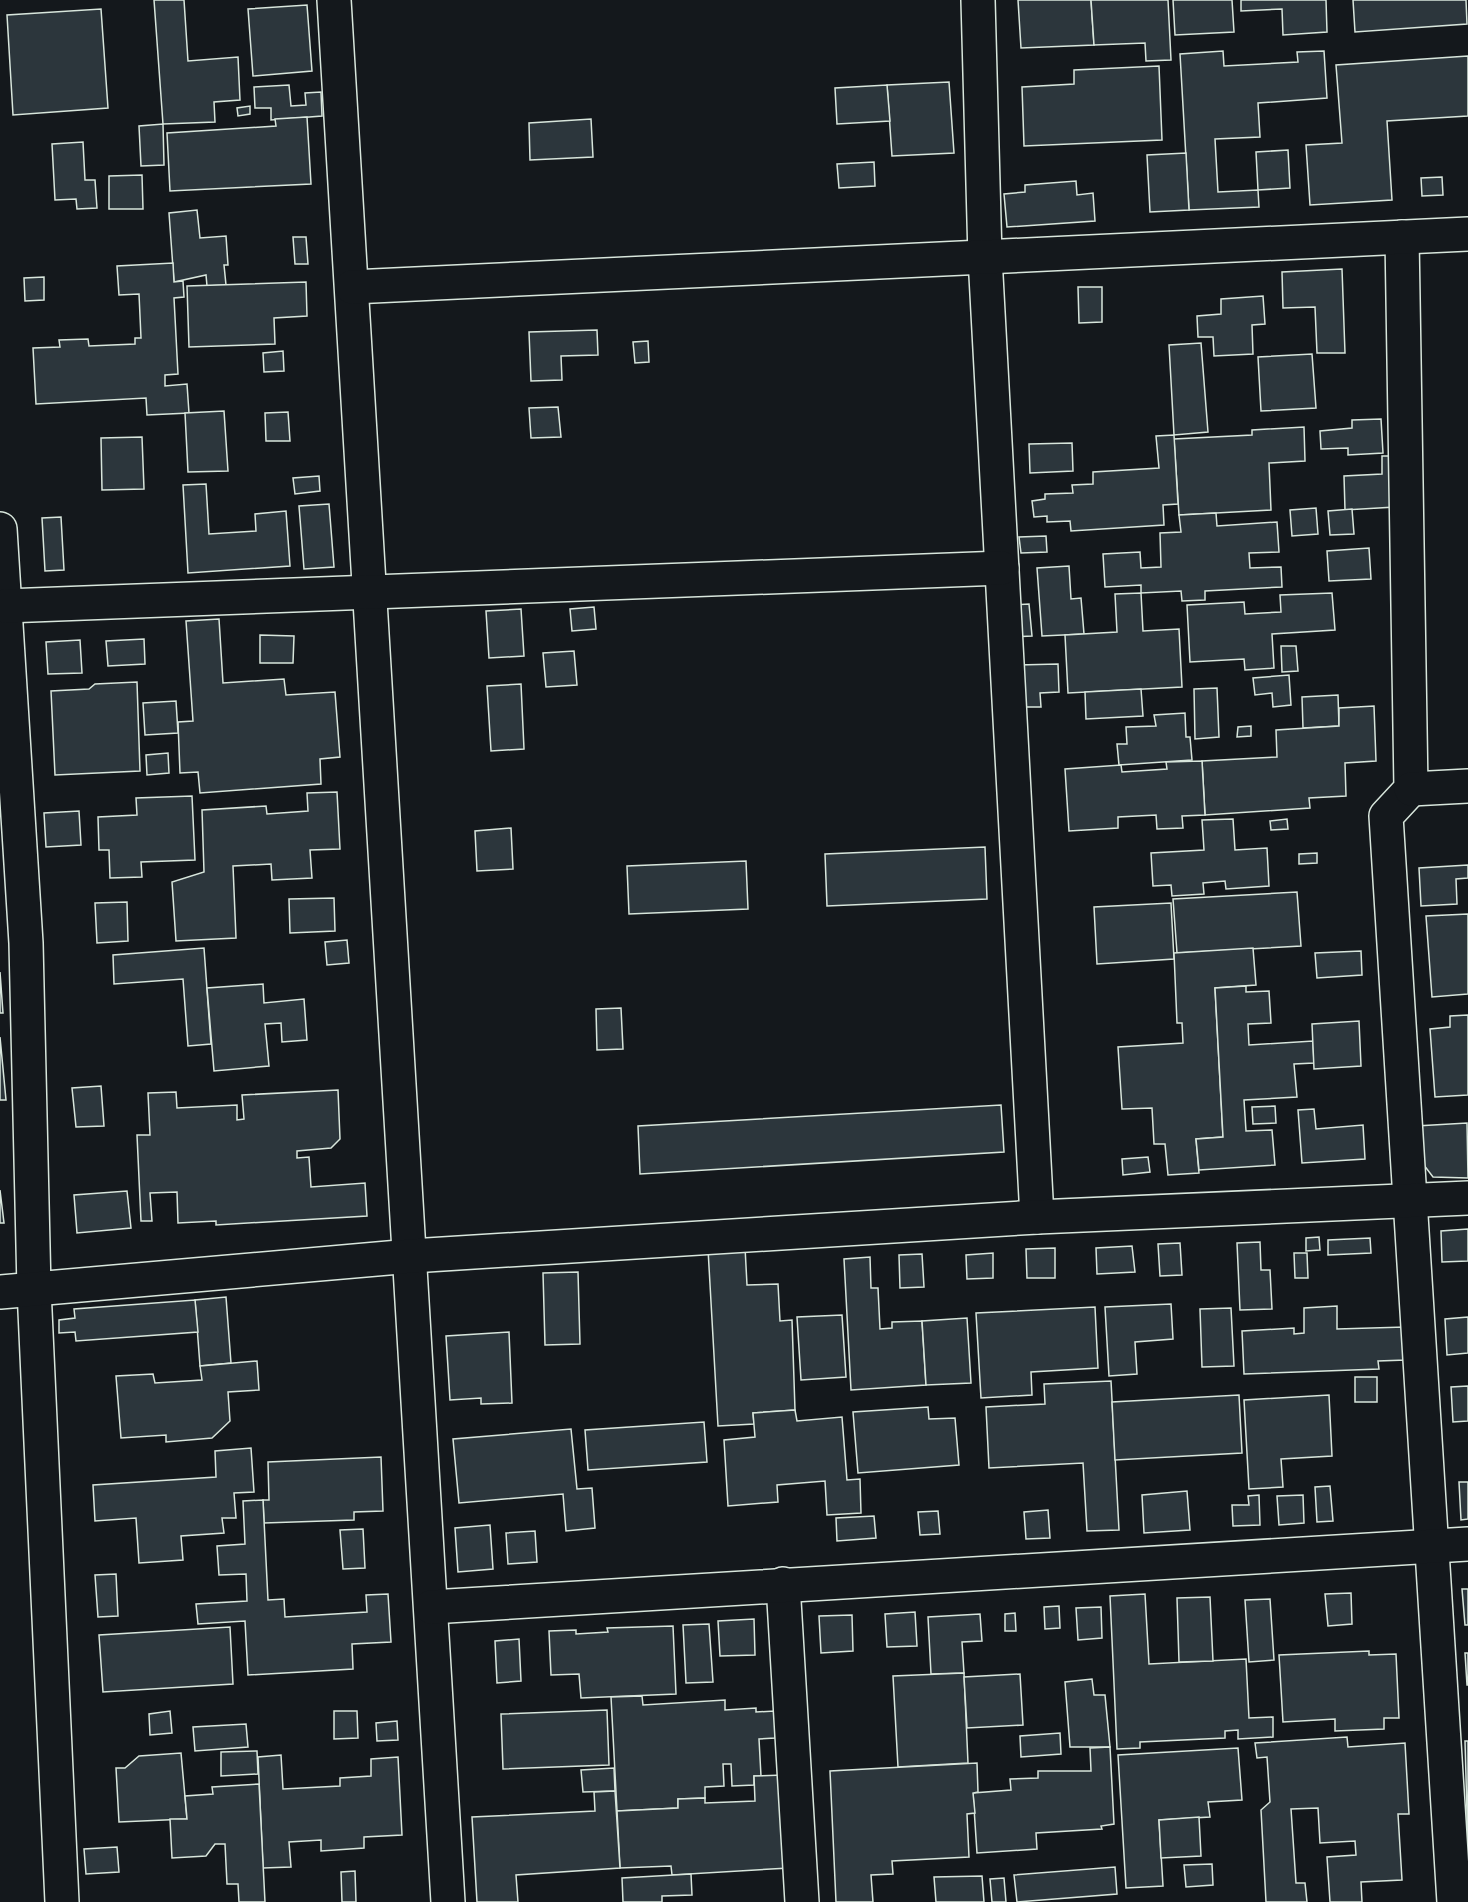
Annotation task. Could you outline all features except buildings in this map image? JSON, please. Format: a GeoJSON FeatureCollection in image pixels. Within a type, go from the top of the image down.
{"type":"FeatureCollection","features":[{"type":"Feature","properties":{"kind":"street"},"geometry":{"type":"LineString","coordinates":[[334,0],[448,1902]]}},
{"type":"Feature","properties":{"kind":"street"},"geometry":{"type":"LineString","coordinates":[[978,0],[985,257],[1037,1217]]}},
{"type":"Feature","properties":{"kind":"street"},"geometry":{"type":"LineString","coordinates":[[352,287],[1468,234]]}},
{"type":"Feature","properties":{"kind":"street"},"geometry":{"type":"LineString","coordinates":[[1402,237],[1412,789]]}},
{"type":"Feature","properties":{"kind":"street"},"geometry":{"type":"LineString","coordinates":[[0,529],[5,606],[13,944],[34,1289],[62,1902]]}},
{"type":"Feature","properties":{"kind":"street"},"geometry":{"type":"LineString","coordinates":[[5,606],[1002,568]]}},
{"type":"Feature","properties":{"kind":"street"},"geometry":{"type":"LineString","coordinates":[[1454,1902],[1386,816],[1412,789],[1468,786]]}},
{"type":"Feature","properties":{"kind":"street"},"geometry":{"type":"LineString","coordinates":[[0,1292],[411,1256],[1037,1217],[1468,1198]]}},
{"type":"Feature","properties":{"kind":"street"},"geometry":{"type":"LineString","coordinates":[[431,1607],[1468,1544]]}},
{"type":"Feature","properties":{"kind":"street"},"geometry":{"type":"LineString","coordinates":[[783,1584],[802,1902]]}}]}
